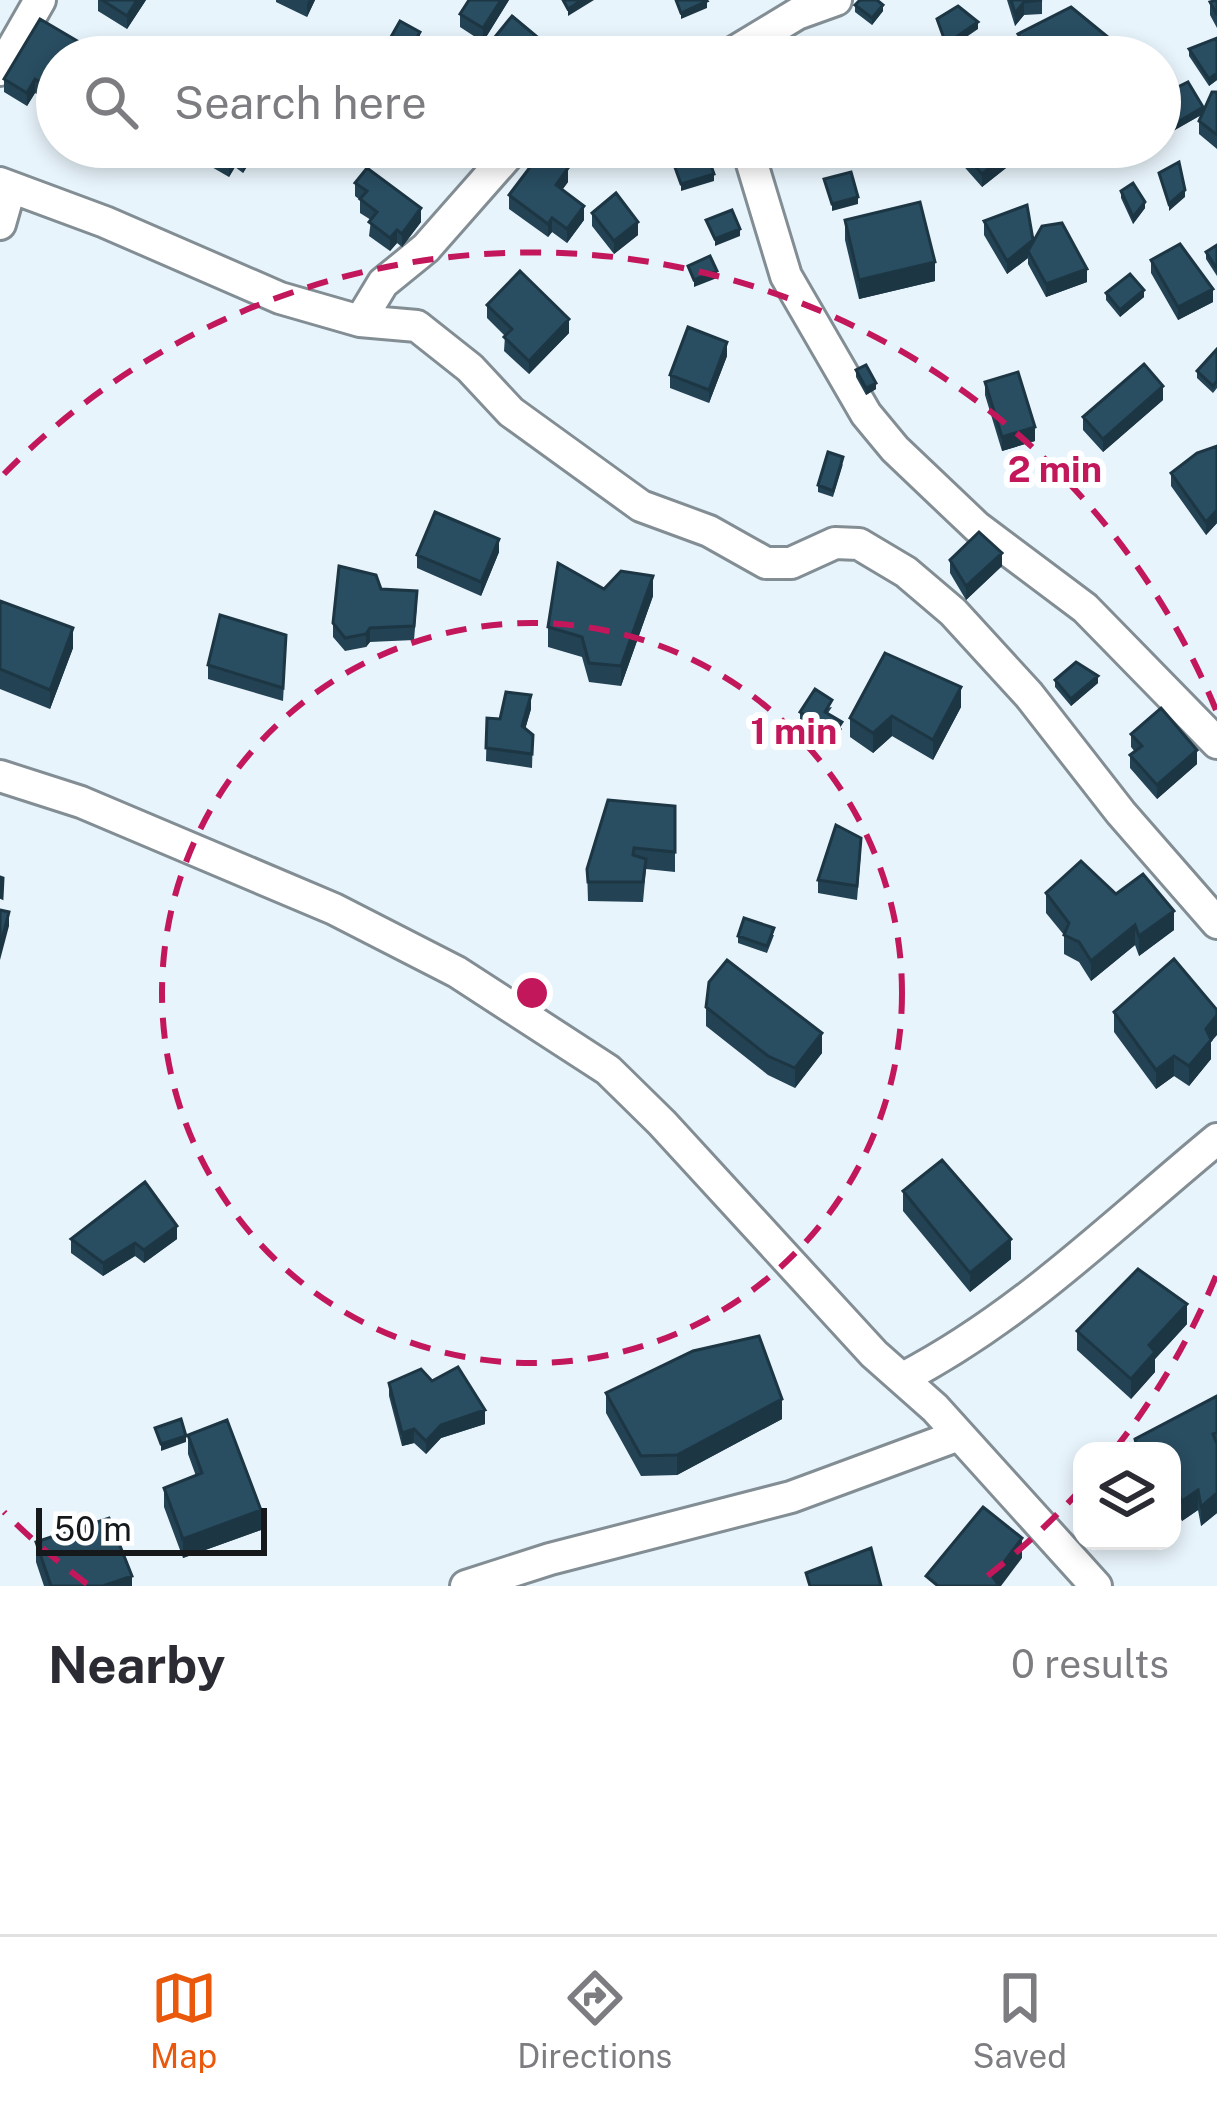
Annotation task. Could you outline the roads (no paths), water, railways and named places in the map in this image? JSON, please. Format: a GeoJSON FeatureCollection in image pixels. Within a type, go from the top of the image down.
{"type":"FeatureCollection","features":[{"type":"Feature","properties":{"kind":"street"},"geometry":{"type":"LineString","coordinates":[[0,70],[40,0]]}},
{"type":"Feature","properties":{"kind":"street"},"geometry":{"type":"LineString","coordinates":[[754,36],[792,7],[836,0]]}},
{"type":"Feature","properties":{"kind":"street"},"geometry":{"type":"LineString","coordinates":[[360,321],[383,283],[426,248],[496,168]]}},
{"type":"Feature","properties":{"kind":"street"},"geometry":{"type":"LineString","coordinates":[[753,168],[786,276],[866,414],[895,449],[976,526],[1084,608],[1217,743]]}},
{"type":"Feature","properties":{"kind":"street"},"geometry":{"type":"LineString","coordinates":[[0,224],[5,186],[105,222],[280,298],[360,321],[417,326],[470,368],[511,412],[641,506],[709,531],[766,563],[791,562],[835,542],[859,544],[906,572],[952,612],[1029,695],[1121,813],[1217,923]]}},
{"type":"Feature","properties":{"kind":"street"},"geometry":{"type":"LineString","coordinates":[[0,776],[81,802],[334,909],[457,972],[608,1070],[874,1354],[959,1435],[1096,1586]]}},
{"type":"Feature","properties":{"kind":"street"},"geometry":{"type":"LineString","coordinates":[[903,1378],[972,1341],[1021,1304],[1217,1139]]}},
{"type":"Feature","properties":{"kind":"street"},"geometry":{"type":"LineString","coordinates":[[466,1586],[550,1558],[791,1497],[959,1435]]}}]}
